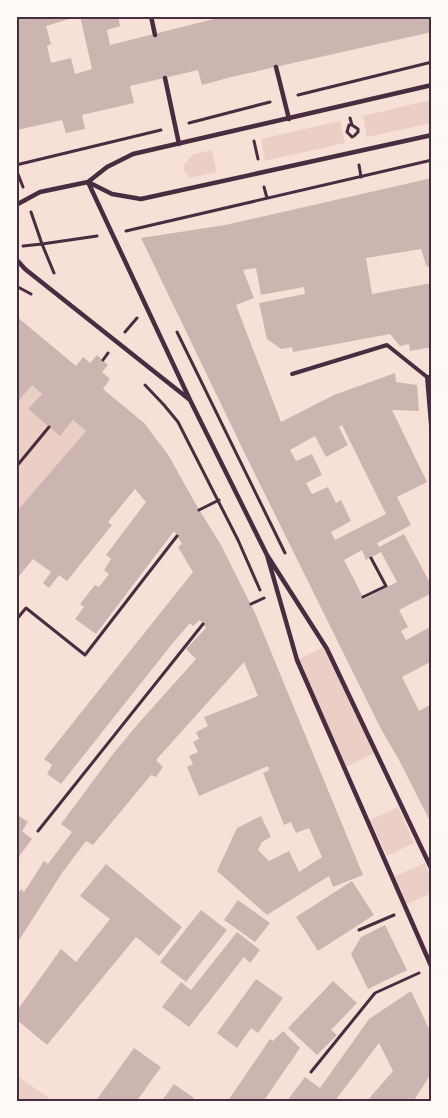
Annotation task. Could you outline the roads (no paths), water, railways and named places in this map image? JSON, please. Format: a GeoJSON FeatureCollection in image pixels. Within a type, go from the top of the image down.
{"type":"FeatureCollection","features":[{"type":"Feature","properties":{"kind":"street"},"geometry":{"type":"LineString","coordinates":[[151,16],[155,35]]}},
{"type":"Feature","properties":{"kind":"street"},"geometry":{"type":"LineString","coordinates":[[276,67],[289,119]]}},
{"type":"Feature","properties":{"kind":"street"},"geometry":{"type":"LineString","coordinates":[[164,78],[179,144]]}},
{"type":"Feature","properties":{"kind":"street"},"geometry":{"type":"LineString","coordinates":[[16,205],[40,192],[88,182],[108,167],[133,154],[432,85]]}},
{"type":"Feature","properties":{"kind":"street"},"geometry":{"type":"LineString","coordinates":[[88,182],[112,194],[141,200],[432,135]]}},
{"type":"Feature","properties":{"kind":"street"},"geometry":{"type":"LineString","coordinates":[[88,182],[190,400],[267,554],[327,649],[432,870]]}},
{"type":"Feature","properties":{"kind":"street"},"geometry":{"type":"LineString","coordinates":[[16,259],[25,269],[190,400]]}},
{"type":"Feature","properties":{"kind":"street"},"geometry":{"type":"LineString","coordinates":[[267,554],[296,660],[432,968]]}},
{"type":"Feature","properties":{"kind":"lane"},"geometry":{"type":"LineString","coordinates":[[292,374],[387,345],[426,377],[432,377]]}},
{"type":"Feature","properties":{"kind":"lane"},"geometry":{"type":"LineString","coordinates":[[426,377],[432,438]]}}]}
